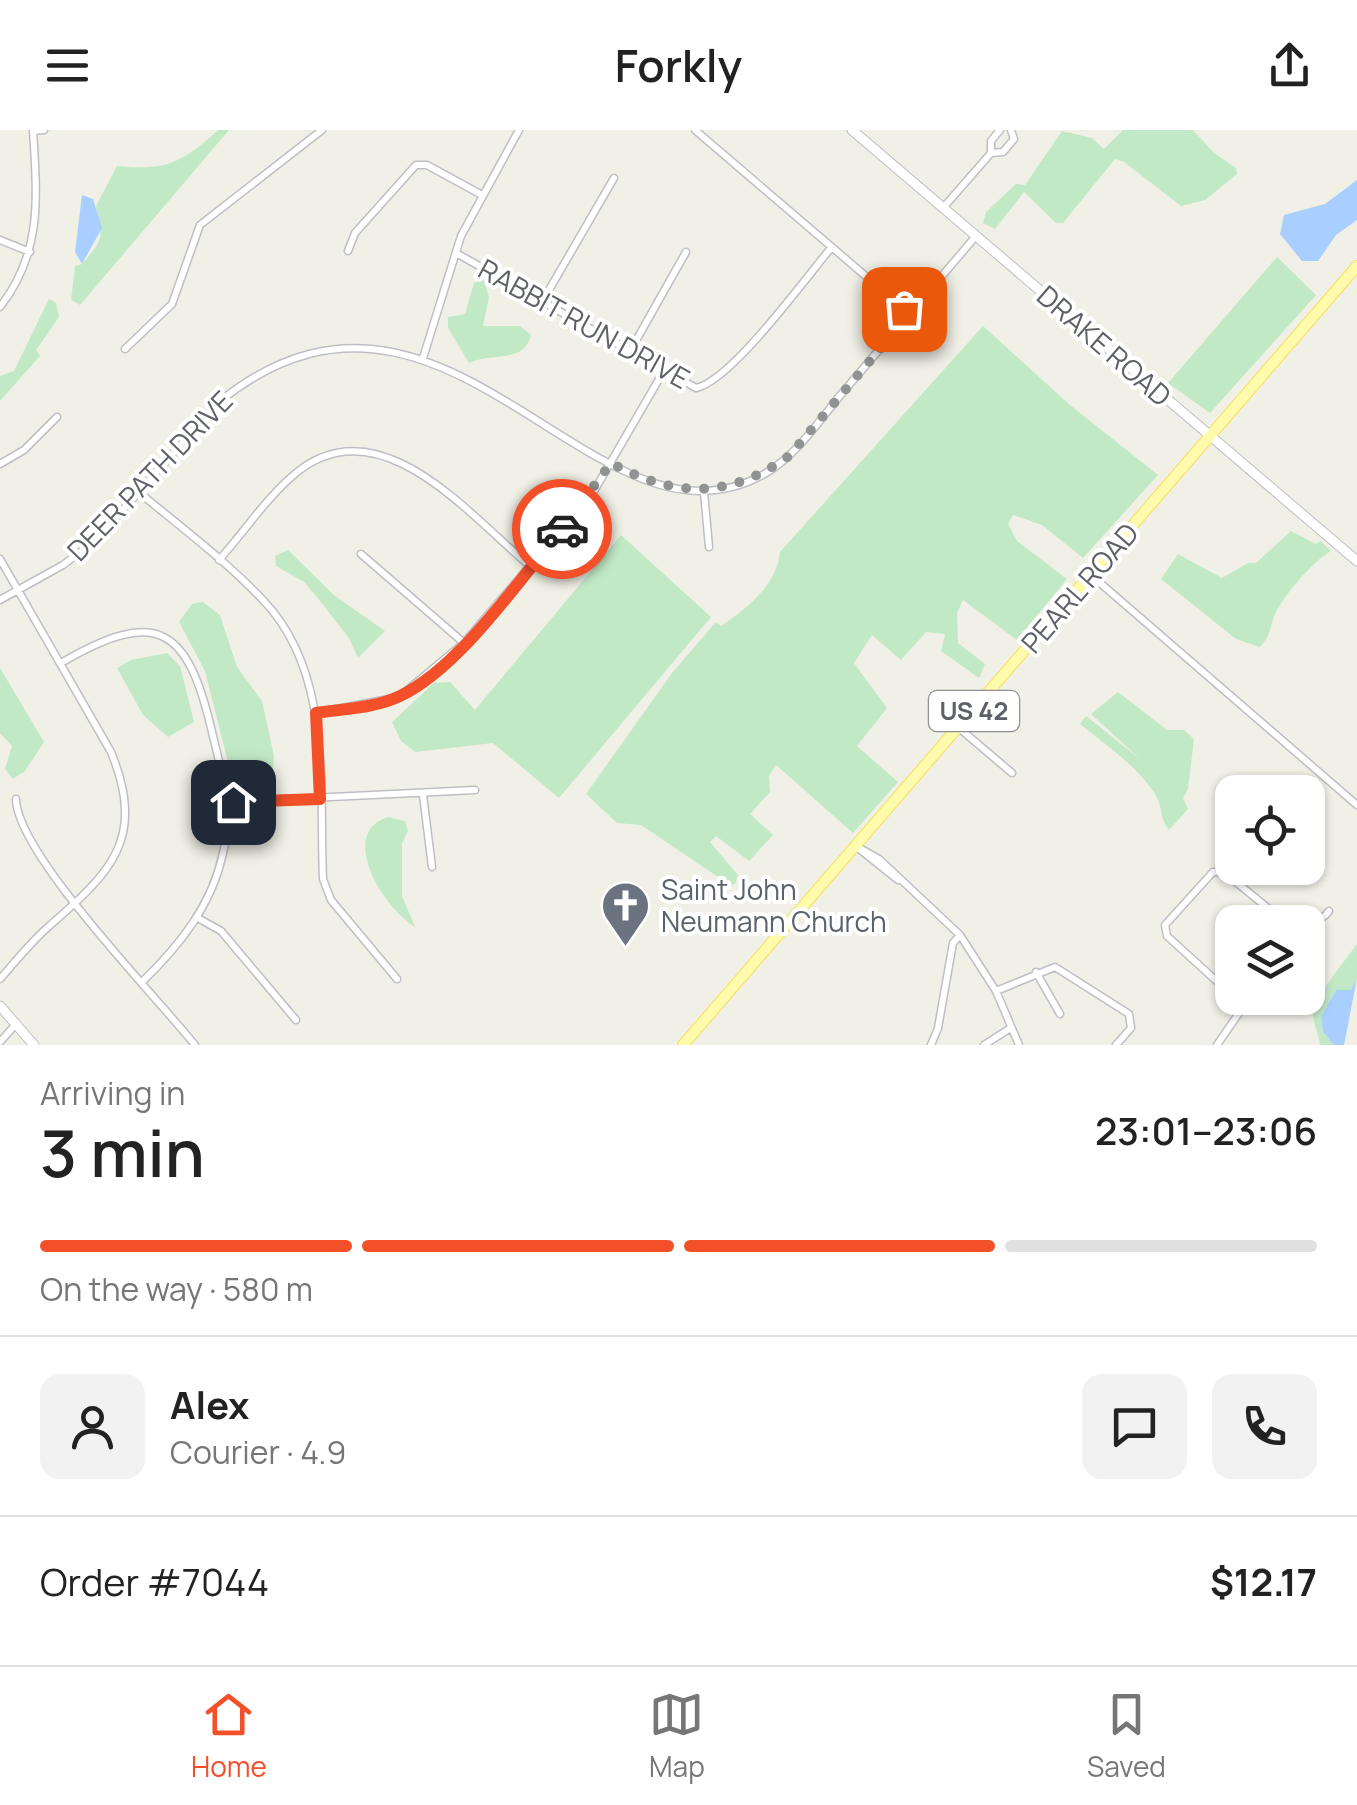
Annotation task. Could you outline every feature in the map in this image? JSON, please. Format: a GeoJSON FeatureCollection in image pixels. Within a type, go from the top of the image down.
{"type":"FeatureCollection","features":[{"type":"Feature","properties":{"kind":"main road","name":"PEARL ROAD"},"geometry":{"type":"LineString","coordinates":[[683,1045],[1357,266]]}},
{"type":"Feature","properties":{"kind":"street"},"geometry":{"type":"LineString","coordinates":[[0,306],[25,270],[30,252],[38,214],[33,130],[44,130]]}},
{"type":"Feature","properties":{"kind":"street"},"geometry":{"type":"LineString","coordinates":[[125,349],[172,304],[200,225],[322,130]]}},
{"type":"Feature","properties":{"kind":"street"},"geometry":{"type":"LineString","coordinates":[[423,358],[456,254],[482,196],[519,130]]}},
{"type":"Feature","properties":{"kind":"street"},"geometry":{"type":"LineString","coordinates":[[695,130],[910,314]]}},
{"type":"Feature","properties":{"kind":"street","name":"DRAKE ROAD"},"geometry":{"type":"LineString","coordinates":[[852,130],[1357,560]]}},
{"type":"Feature","properties":{"kind":"street"},"geometry":{"type":"LineString","coordinates":[[992,154],[991,141],[1000,130]]}},
{"type":"Feature","properties":{"kind":"street"},"geometry":{"type":"LineString","coordinates":[[944,208],[992,154],[1003,152],[1014,140],[1012,130]]}},
{"type":"Feature","properties":{"kind":"street"},"geometry":{"type":"LineString","coordinates":[[348,250],[355,233],[416,165],[427,165],[482,196]]}},
{"type":"Feature","properties":{"kind":"street"},"geometry":{"type":"LineString","coordinates":[[542,302],[614,178]]}},
{"type":"Feature","properties":{"kind":"street","name":"DEER PATH DRIVE"},"geometry":{"type":"LineString","coordinates":[[0,600],[63,565],[94,542],[141,494],[219,402],[266,370],[324,350],[384,349],[423,358],[463,376],[611,463],[674,490],[704,492],[736,486],[789,456],[976,236]]}},
{"type":"Feature","properties":{"kind":"street"},"geometry":{"type":"LineString","coordinates":[[0,240],[30,252]]}},
{"type":"Feature","properties":{"kind":"street","name":"RABBIT RUN DRIVE"},"geometry":{"type":"LineString","coordinates":[[456,254],[662,374],[696,388],[708,386],[730,367],[832,248]]}},
{"type":"Feature","properties":{"kind":"street"},"geometry":{"type":"LineString","coordinates":[[629,353],[686,252]]}},
{"type":"Feature","properties":{"kind":"street"},"geometry":{"type":"LineString","coordinates":[[316,713],[399,697],[464,642],[594,492],[662,374]]}},
{"type":"Feature","properties":{"kind":"street"},"geometry":{"type":"LineString","coordinates":[[0,464],[24,450],[57,418]]}},
{"type":"Feature","properties":{"kind":"street"},"geometry":{"type":"LineString","coordinates":[[220,560],[296,472],[324,458],[361,452],[405,462],[530,566]]}},
{"type":"Feature","properties":{"kind":"street"},"geometry":{"type":"LineString","coordinates":[[704,492],[709,546]]}},
{"type":"Feature","properties":{"kind":"street"},"geometry":{"type":"LineString","coordinates":[[141,494],[265,602],[286,630],[303,665],[316,713],[324,880],[330,900],[397,979]]}},
{"type":"Feature","properties":{"kind":"street"},"geometry":{"type":"LineString","coordinates":[[361,554],[464,642]]}},
{"type":"Feature","properties":{"kind":"street"},"geometry":{"type":"LineString","coordinates":[[0,559],[111,752],[123,783],[127,811],[124,834],[109,870],[0,979]]}},
{"type":"Feature","properties":{"kind":"street"},"geometry":{"type":"LineString","coordinates":[[1092,576],[1357,806]]}},
{"type":"Feature","properties":{"kind":"street"},"geometry":{"type":"LineString","coordinates":[[61,664],[97,642],[125,633],[148,632],[173,642],[188,656],[200,680],[228,802],[224,852],[198,918],[143,981]]}},
{"type":"Feature","properties":{"kind":"street"},"geometry":{"type":"LineString","coordinates":[[959,728],[1012,772]]}},
{"type":"Feature","properties":{"kind":"street"},"geometry":{"type":"LineString","coordinates":[[228,802],[475,790]]}},
{"type":"Feature","properties":{"kind":"street"},"geometry":{"type":"LineString","coordinates":[[423,795],[432,867]]}},
{"type":"Feature","properties":{"kind":"street"},"geometry":{"type":"LineString","coordinates":[[16,799],[24,836],[76,904],[196,1045]]}},
{"type":"Feature","properties":{"kind":"street"},"geometry":{"type":"LineString","coordinates":[[856,846],[960,935],[996,990],[1009,1029],[1019,1045]]}},
{"type":"Feature","properties":{"kind":"street"},"geometry":{"type":"LineString","coordinates":[[1215,979],[1168,936],[1165,926],[1213,872],[1226,872],[1265,905]]}},
{"type":"Feature","properties":{"kind":"street"},"geometry":{"type":"LineString","coordinates":[[1325,914],[1329,912]]}},
{"type":"Feature","properties":{"kind":"street"},"geometry":{"type":"LineString","coordinates":[[198,918],[220,930],[296,1020]]}},
{"type":"Feature","properties":{"kind":"street"},"geometry":{"type":"LineString","coordinates":[[931,1045],[938,1028],[953,943],[960,935]]}},
{"type":"Feature","properties":{"kind":"street"},"geometry":{"type":"LineString","coordinates":[[996,990],[1056,967],[1129,1014],[1130,1028],[1116,1045]]}},
{"type":"Feature","properties":{"kind":"street"},"geometry":{"type":"LineString","coordinates":[[1036,972],[1060,1014]]}},
{"type":"Feature","properties":{"kind":"street"},"geometry":{"type":"LineString","coordinates":[[0,1006],[34,1045]]}},
{"type":"Feature","properties":{"kind":"street"},"geometry":{"type":"LineString","coordinates":[[1216,1045],[1238,1015]]}},
{"type":"Feature","properties":{"kind":"street"},"geometry":{"type":"LineString","coordinates":[[0,1042],[16,1024]]}},
{"type":"Feature","properties":{"kind":"street"},"geometry":{"type":"LineString","coordinates":[[984,1045],[1009,1029]]}},
{"type":"Feature","properties":{"kind":"green space"},"geometry":{"type":"Polygon","coordinates":[[[218,130],[229,130],[80,305],[71,300],[75,266],[82,264],[99,241],[96,206],[117,166],[161,166],[183,157],[218,130]]]}},
{"type":"Feature","properties":{"kind":"green space"},"geometry":{"type":"Polygon","coordinates":[[[1123,130],[1193,130],[1214,153],[1236,168],[1237,174],[1205,200],[1181,206],[1115,159],[1063,223],[1056,223],[1024,192],[995,229],[983,223],[986,212],[1016,184],[1025,185],[1062,131],[1092,138],[1104,149],[1123,130]]]}},
{"type":"Feature","properties":{"kind":"green space"},"geometry":{"type":"Polygon","coordinates":[[[1277,257],[1316,295],[1210,413],[1168,383],[1277,257]]]}},
{"type":"Feature","properties":{"kind":"green space"},"geometry":{"type":"Polygon","coordinates":[[[484,279],[489,298],[483,326],[520,326],[531,335],[515,354],[469,363],[448,328],[448,317],[465,314],[474,283],[484,279]]]}},
{"type":"Feature","properties":{"kind":"green space"},"geometry":{"type":"Polygon","coordinates":[[[49,299],[56,303],[59,317],[36,350],[40,356],[0,401],[0,376],[14,371],[49,299]]]}},
{"type":"Feature","properties":{"kind":"green space"},"geometry":{"type":"Polygon","coordinates":[[[983,326],[1070,405],[1158,475],[1083,558],[1042,525],[1013,515],[1008,524],[1017,541],[1067,579],[1017,640],[963,600],[957,613],[958,643],[985,664],[979,678],[941,651],[945,634],[926,632],[901,660],[872,635],[854,663],[887,708],[857,746],[898,782],[853,833],[776,765],[769,776],[770,792],[750,814],[773,835],[749,861],[716,836],[710,842],[738,875],[735,884],[730,885],[641,825],[617,823],[586,794],[672,673],[716,622],[721,626],[759,595],[773,575],[780,552],[983,326]]]}},
{"type":"Feature","properties":{"kind":"green space"},"geometry":{"type":"Polygon","coordinates":[[[1291,531],[1316,544],[1321,541],[1331,551],[1290,591],[1260,647],[1236,639],[1161,579],[1178,554],[1222,578],[1248,563],[1256,563],[1291,531]]]}},
{"type":"Feature","properties":{"kind":"green space"},"geometry":{"type":"Polygon","coordinates":[[[621,535],[711,617],[559,798],[493,743],[415,752],[401,741],[392,722],[434,683],[450,682],[475,710],[621,535]]]}},
{"type":"Feature","properties":{"kind":"green space"},"geometry":{"type":"Polygon","coordinates":[[[288,550],[335,596],[385,631],[358,658],[349,638],[304,582],[276,566],[275,556],[288,550]]]}},
{"type":"Feature","properties":{"kind":"green space"},"geometry":{"type":"Polygon","coordinates":[[[203,602],[220,615],[237,667],[262,701],[274,756],[271,788],[235,790],[205,671],[179,622],[192,604],[203,602]]]}},
{"type":"Feature","properties":{"kind":"green space"},"geometry":{"type":"Polygon","coordinates":[[[167,653],[180,666],[194,722],[168,737],[143,715],[117,668],[131,660],[167,653]]]}},
{"type":"Feature","properties":{"kind":"green space"},"geometry":{"type":"Polygon","coordinates":[[[0,668],[44,742],[25,771],[13,779],[5,769],[12,746],[0,733],[0,668]]]}},
{"type":"Feature","properties":{"kind":"green space"},"geometry":{"type":"Polygon","coordinates":[[[1118,692],[1167,730],[1184,730],[1194,739],[1188,789],[1183,798],[1188,809],[1169,830],[1148,784],[1080,724],[1086,716],[1140,759],[1091,714],[1118,692]]]}},
{"type":"Feature","properties":{"kind":"green space"},"geometry":{"type":"Polygon","coordinates":[[[388,817],[405,821],[408,831],[402,843],[402,896],[415,927],[390,904],[370,871],[366,838],[373,826],[388,817]]]}},
{"type":"Feature","properties":{"kind":"green space"},"geometry":{"type":"Polygon","coordinates":[[[1357,944],[1357,978],[1351,990],[1336,990],[1325,1010],[1325,988],[1357,944]]]}},
{"type":"Feature","properties":{"kind":"green space"},"geometry":{"type":"Polygon","coordinates":[[[1322,1015],[1323,1032],[1334,1045],[1320,1045],[1313,1017],[1322,1015]]]}},
{"type":"Feature","properties":{"kind":"water"},"geometry":{"type":"Polygon","coordinates":[[[1357,180],[1357,220],[1336,235],[1318,261],[1302,261],[1280,234],[1284,215],[1325,204],[1357,180]]]}},
{"type":"Feature","properties":{"kind":"water"},"geometry":{"type":"Polygon","coordinates":[[[82,195],[93,199],[102,228],[82,264],[75,252],[82,195]]]}},
{"type":"Feature","properties":{"kind":"water"},"geometry":{"type":"Polygon","coordinates":[[[1357,978],[1344,1045],[1334,1045],[1323,1032],[1321,1017],[1336,990],[1351,990],[1357,978]]]}},
{"type":"Feature","properties":{"kind":"way so far"},"geometry":{"type":"LineString","coordinates":[[562,529],[594,492],[611,463],[674,490],[704,492],[736,486],[765,473],[789,456],[910,314],[904,309]]}},
{"type":"Feature","properties":{"kind":"place","name":"Saint John Neumann Church"},"geometry":{"type":"Point","coordinates":[626,948]}},
{"type":"Feature","properties":{"kind":"route"},"geometry":{"type":"LineString","coordinates":[[233,802],[320,799],[316,713],[399,697],[425,679],[464,642],[562,529]]}}]}
